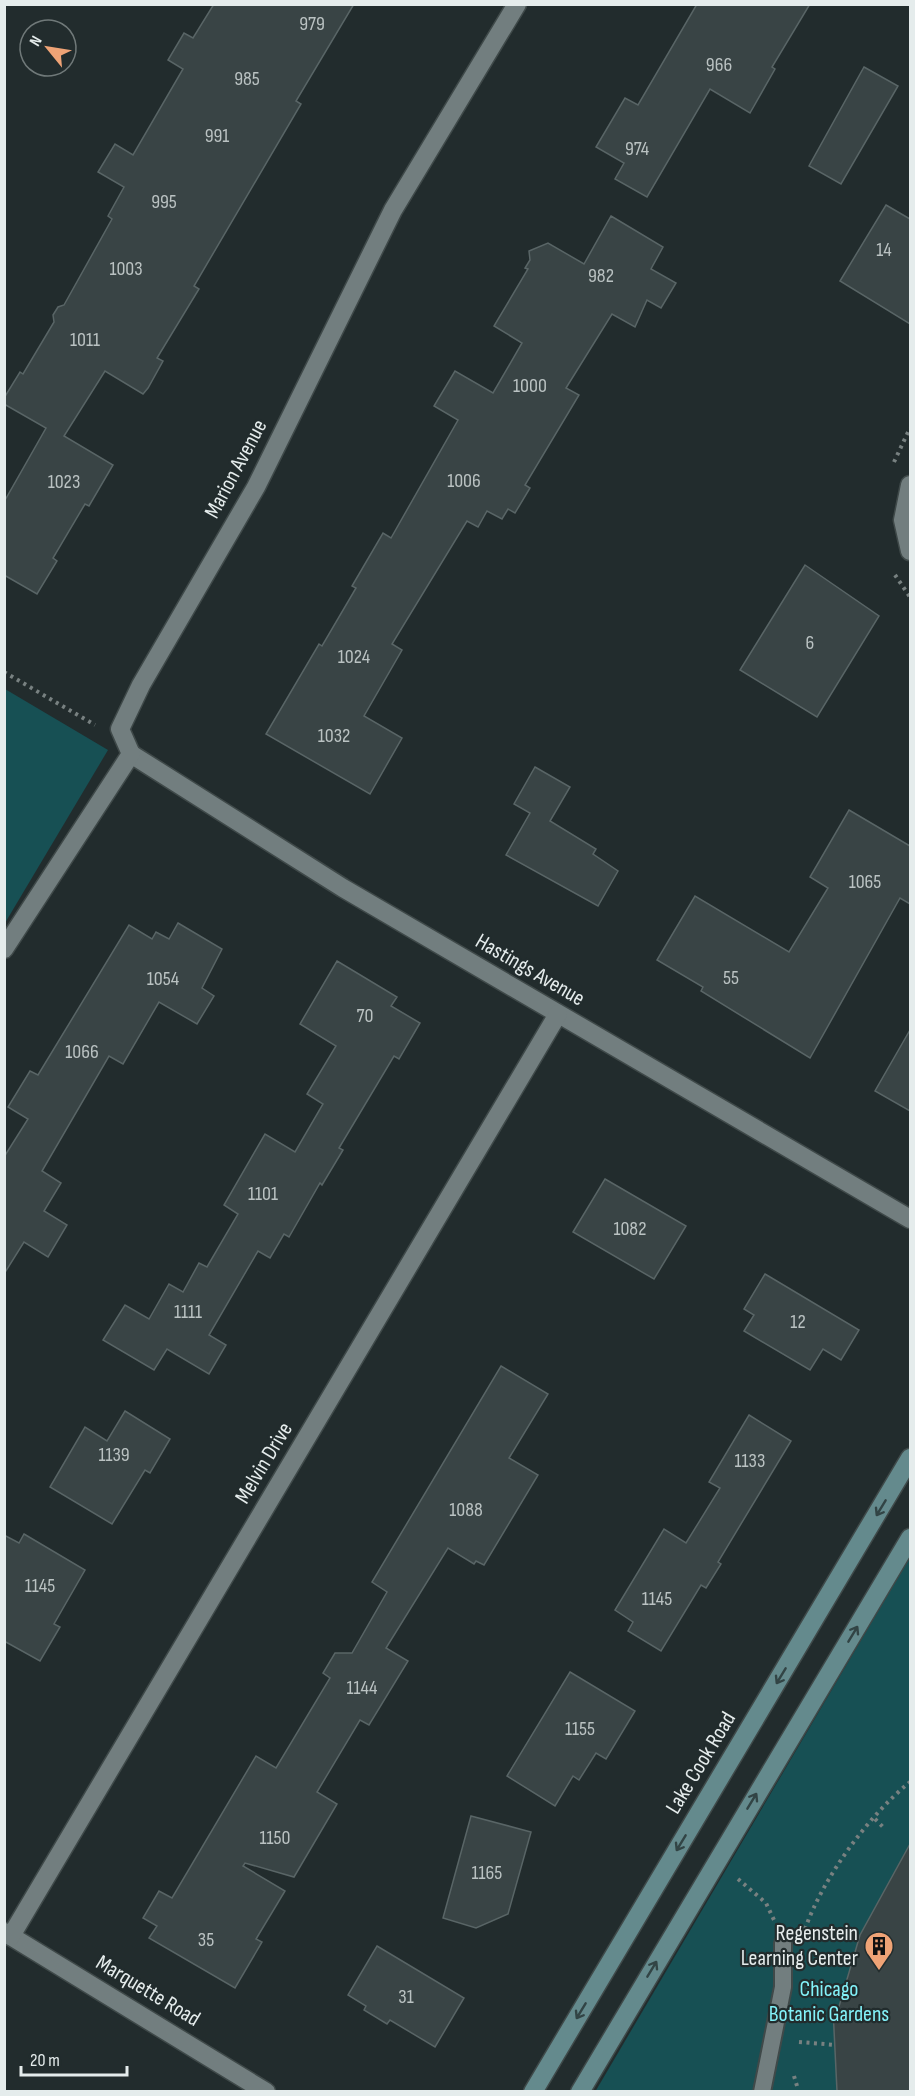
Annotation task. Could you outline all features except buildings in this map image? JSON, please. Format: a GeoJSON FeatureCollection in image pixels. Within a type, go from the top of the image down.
{"type":"FeatureCollection","features":[{"type":"Feature","properties":{"kind":"main road","name":"Lake Cook Road"},"geometry":{"type":"LineString","coordinates":[[533,2091],[910,1458]]}},
{"type":"Feature","properties":{"kind":"main road"},"geometry":{"type":"LineString","coordinates":[[580,2091],[910,1538]]}},
{"type":"Feature","properties":{"kind":"street","name":"Marion Avenue"},"geometry":{"type":"LineString","coordinates":[[128,748],[120,729],[141,685],[256,487],[393,210],[517,4]]}},
{"type":"Feature","properties":{"kind":"street"},"geometry":{"type":"LineString","coordinates":[[910,484],[903,520],[910,551]]}},
{"type":"Feature","properties":{"kind":"street"},"geometry":{"type":"LineString","coordinates":[[4,949],[128,748]]}},
{"type":"Feature","properties":{"kind":"street","name":"Hastings Avenue"},"geometry":{"type":"LineString","coordinates":[[128,748],[343,888],[910,1219]]}},
{"type":"Feature","properties":{"kind":"street","name":"Melvin Drive"},"geometry":{"type":"LineString","coordinates":[[8,1934],[558,1014]]}},
{"type":"Feature","properties":{"kind":"street","name":"Marquette Road"},"geometry":{"type":"LineString","coordinates":[[8,1934],[266,2091]]}},
{"type":"Feature","properties":{"kind":"lane"},"geometry":{"type":"LineString","coordinates":[[762,2091],[783,1987],[783,1943]]}},
{"type":"Feature","properties":{"kind":"lane"},"geometry":{"type":"LineString","coordinates":[[783,1987],[793,1972]]}},
{"type":"Feature","properties":{"kind":"path"},"geometry":{"type":"LineString","coordinates":[[4,672],[128,748]]}},
{"type":"Feature","properties":{"kind":"path"},"geometry":{"type":"LineString","coordinates":[[793,1972],[811,1912],[845,1857],[893,1797],[910,1782]]}},
{"type":"Feature","properties":{"kind":"path"},"geometry":{"type":"LineString","coordinates":[[874,1819],[883,1827]]}},
{"type":"Feature","properties":{"kind":"path"},"geometry":{"type":"LineString","coordinates":[[714,1865],[740,1880],[766,1903],[783,1943]]}},
{"type":"Feature","properties":{"kind":"path"},"geometry":{"type":"LineString","coordinates":[[774,2039],[836,2045]]}},
{"type":"Feature","properties":{"kind":"green space"},"geometry":{"type":"Polygon","coordinates":[[[5,689],[108,750],[5,923],[5,689]]]}},
{"type":"Feature","properties":{"kind":"green space","name":"Chicago Botanic Gardens"},"geometry":{"type":"Polygon","coordinates":[[[910,1557],[910,2091],[595,2092],[910,1557]]]}},
{"type":"Feature","properties":{"kind":"place","name":"Regenstein Learning Center"},"geometry":{"type":"Point","coordinates":[879,1972]}}]}
